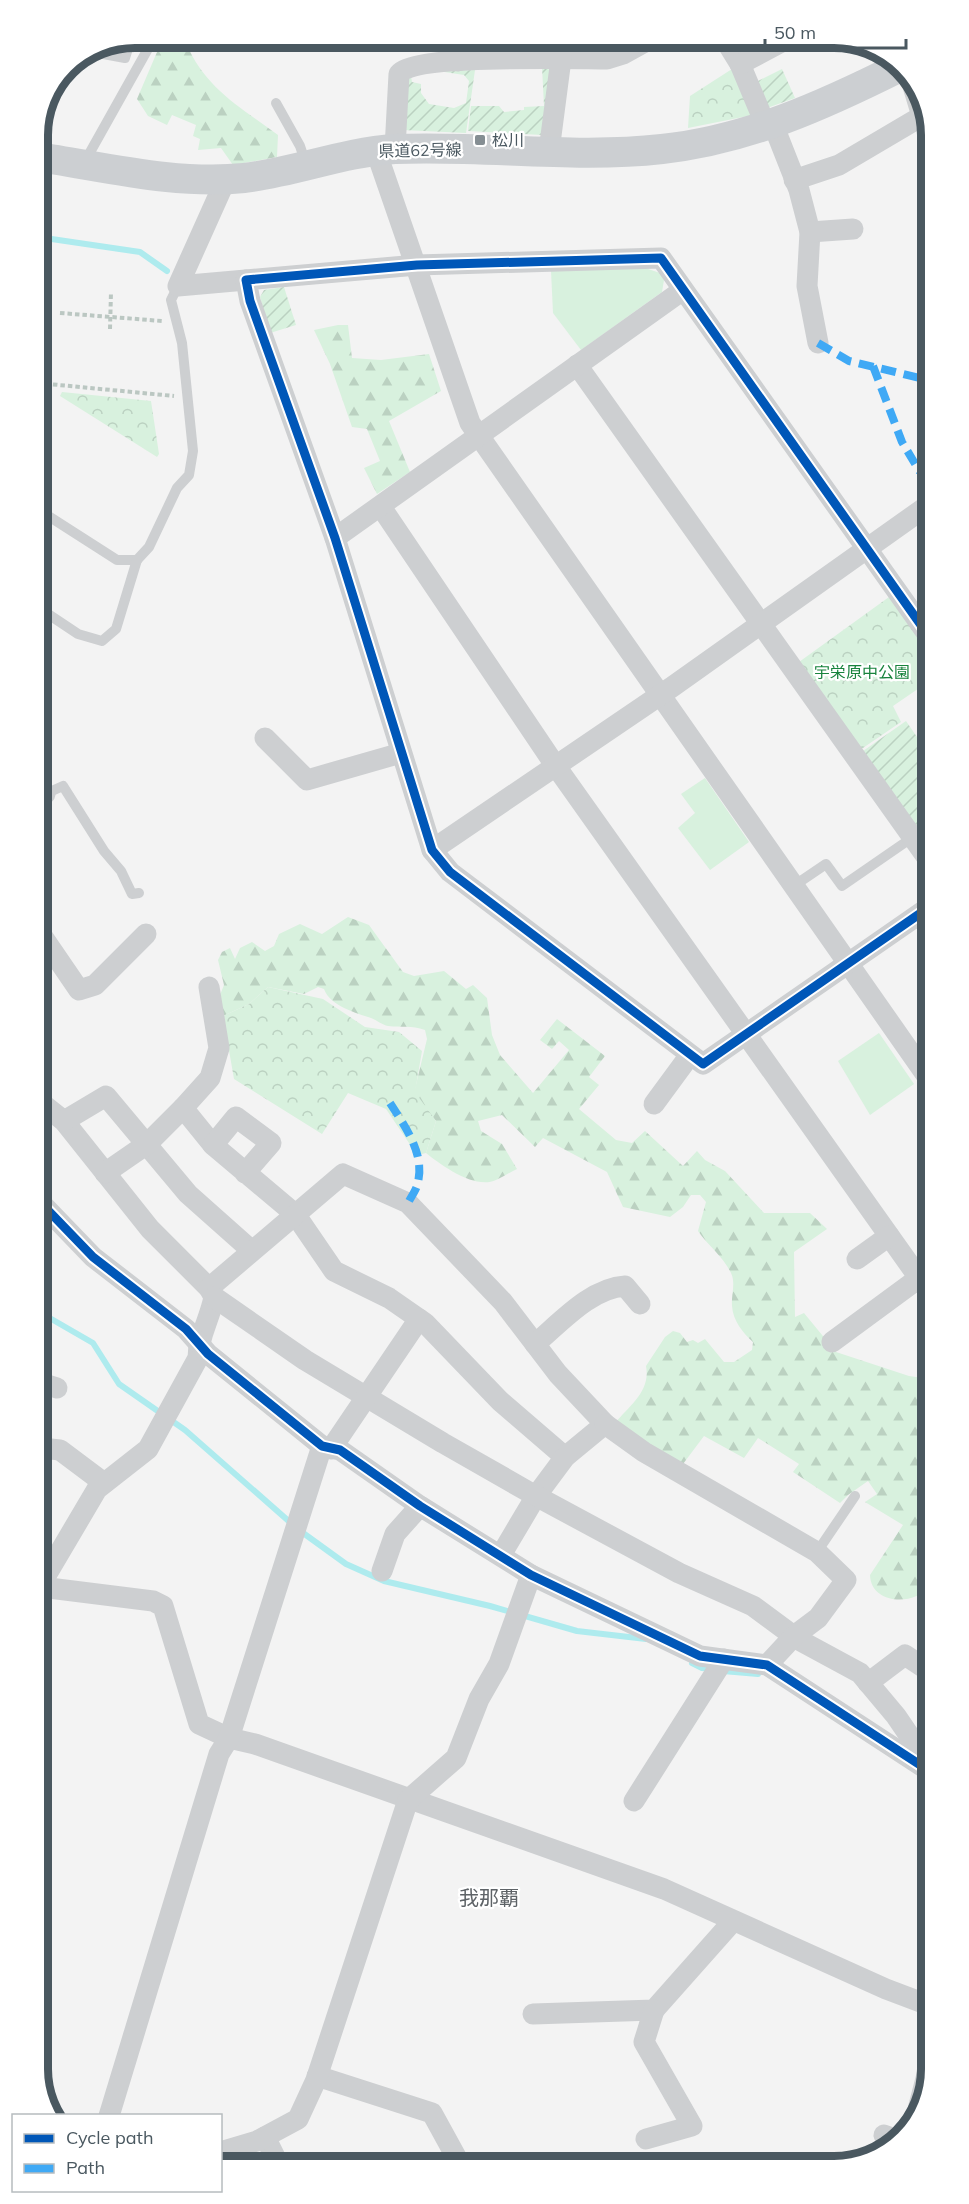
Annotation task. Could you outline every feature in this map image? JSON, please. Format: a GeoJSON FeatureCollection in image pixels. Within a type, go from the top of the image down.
{"type":"FeatureCollection","features":[{"type":"Feature","properties":{"kind":"main road","name":"県道62号線"},"geometry":{"type":"LineString","coordinates":[[48,159],[168,177],[226,179],[269,174],[306,164],[386,150],[614,152],[662,149],[708,142],[770,125],[892,71]]}},
{"type":"Feature","properties":{"kind":"street"},"geometry":{"type":"LineString","coordinates":[[457,48],[458,61]]}},
{"type":"Feature","properties":{"kind":"street"},"geometry":{"type":"LineString","coordinates":[[549,151],[561,59],[559,48]]}},
{"type":"Feature","properties":{"kind":"street"},"geometry":{"type":"LineString","coordinates":[[634,48],[607,59],[458,61],[410,66],[399,74],[386,150],[417,265],[470,423],[477,435],[662,694],[921,1068]]}},
{"type":"Feature","properties":{"kind":"street"},"geometry":{"type":"LineString","coordinates":[[730,48],[770,125],[794,180],[810,232],[807,286],[818,343]]}},
{"type":"Feature","properties":{"kind":"street"},"geometry":{"type":"LineString","coordinates":[[740,64],[770,48]]}},
{"type":"Feature","properties":{"kind":"street"},"geometry":{"type":"LineString","coordinates":[[794,180],[839,165],[919,118]]}},
{"type":"Feature","properties":{"kind":"street"},"geometry":{"type":"LineString","coordinates":[[226,179],[178,286],[417,265],[661,258],[921,625]]}},
{"type":"Feature","properties":{"kind":"street"},"geometry":{"type":"LineString","coordinates":[[810,232],[853,229]]}},
{"type":"Feature","properties":{"kind":"street"},"geometry":{"type":"LineString","coordinates":[[246,280],[250,301],[335,538],[432,850],[450,872],[703,1064],[921,913]]}},
{"type":"Feature","properties":{"kind":"street"},"geometry":{"type":"LineString","coordinates":[[335,538],[683,290]]}},
{"type":"Feature","properties":{"kind":"street"},"geometry":{"type":"LineString","coordinates":[[577,365],[921,849]]}},
{"type":"Feature","properties":{"kind":"street"},"geometry":{"type":"LineString","coordinates":[[381,507],[555,765],[921,1281]]}},
{"type":"Feature","properties":{"kind":"street"},"geometry":{"type":"LineString","coordinates":[[432,850],[662,694],[921,510]]}},
{"type":"Feature","properties":{"kind":"street"},"geometry":{"type":"LineString","coordinates":[[265,738],[307,780],[401,753]]}},
{"type":"Feature","properties":{"kind":"street"},"geometry":{"type":"LineString","coordinates":[[48,945],[79,990],[95,985],[146,934]]}},
{"type":"Feature","properties":{"kind":"street"},"geometry":{"type":"LineString","coordinates":[[105,1173],[147,1144],[210,1078],[219,1048],[209,987]]}},
{"type":"Feature","properties":{"kind":"street"},"geometry":{"type":"LineString","coordinates":[[654,1104],[690,1055]]}},
{"type":"Feature","properties":{"kind":"street"},"geometry":{"type":"LineString","coordinates":[[64,1121],[106,1096],[188,1194],[251,1250]]}},
{"type":"Feature","properties":{"kind":"street"},"geometry":{"type":"LineString","coordinates":[[48,1108],[64,1121],[150,1229],[212,1292],[366,1398],[536,1496],[680,1573],[753,1606],[794,1636],[860,1673],[914,1741],[912,1759]]}},
{"type":"Feature","properties":{"kind":"street"},"geometry":{"type":"LineString","coordinates":[[183,1108],[213,1145],[295,1214],[334,1271],[389,1298],[419,1319],[500,1401],[565,1457]]}},
{"type":"Feature","properties":{"kind":"street"},"geometry":{"type":"LineString","coordinates":[[213,1145],[236,1117],[271,1143],[245,1173]]}},
{"type":"Feature","properties":{"kind":"street"},"geometry":{"type":"LineString","coordinates":[[48,1573],[97,1489],[148,1449],[174,1406],[198,1358],[198,1342],[210,1318],[212,1292],[251,1250],[343,1174],[408,1203],[502,1302],[604,1424],[644,1452],[817,1552],[846,1580],[818,1618],[794,1636],[767,1665]]}},
{"type":"Feature","properties":{"kind":"street"},"geometry":{"type":"LineString","coordinates":[[48,1215],[93,1257],[186,1329],[208,1353],[327,1448],[340,1450],[420,1506],[531,1575],[700,1656],[767,1665],[921,1765]]}},
{"type":"Feature","properties":{"kind":"street"},"geometry":{"type":"LineString","coordinates":[[857,1258],[889,1236]]}},
{"type":"Feature","properties":{"kind":"street"},"geometry":{"type":"LineString","coordinates":[[535,1344],[591,1297],[612,1287],[625,1286],[640,1304]]}},
{"type":"Feature","properties":{"kind":"street"},"geometry":{"type":"LineString","coordinates":[[832,1342],[921,1287]]}},
{"type":"Feature","properties":{"kind":"street"},"geometry":{"type":"LineString","coordinates":[[109,2114],[219,1754],[229,1738],[292,1541],[327,1448],[366,1398],[419,1319]]}},
{"type":"Feature","properties":{"kind":"street"},"geometry":{"type":"LineString","coordinates":[[501,1556],[536,1496],[565,1457],[604,1424]]}},
{"type":"Feature","properties":{"kind":"street"},"geometry":{"type":"LineString","coordinates":[[48,1449],[60,1450],[104,1483]]}},
{"type":"Feature","properties":{"kind":"street"},"geometry":{"type":"LineString","coordinates":[[382,1571],[395,1534],[420,1506]]}},
{"type":"Feature","properties":{"kind":"street"},"geometry":{"type":"LineString","coordinates":[[222,2151],[265,2137],[298,2119],[317,2076],[408,1800],[456,1758],[479,1699],[499,1664],[531,1575]]}},
{"type":"Feature","properties":{"kind":"street"},"geometry":{"type":"LineString","coordinates":[[48,1586],[153,1601],[163,1606],[199,1724],[229,1738],[255,1744],[664,1889],[886,1989],[921,2002]]}},
{"type":"Feature","properties":{"kind":"street"},"geometry":{"type":"LineString","coordinates":[[868,1683],[905,1655],[921,1666]]}},
{"type":"Feature","properties":{"kind":"street"},"geometry":{"type":"LineString","coordinates":[[634,1801],[724,1660]]}},
{"type":"Feature","properties":{"kind":"street"},"geometry":{"type":"LineString","coordinates":[[646,2139],[692,2126],[644,2042],[654,2010],[734,1921]]}},
{"type":"Feature","properties":{"kind":"street"},"geometry":{"type":"LineString","coordinates":[[533,2014],[654,2010]]}},
{"type":"Feature","properties":{"kind":"street"},"geometry":{"type":"LineString","coordinates":[[317,2076],[432,2113],[456,2156]]}},
{"type":"Feature","properties":{"kind":"street"},"geometry":{"type":"LineString","coordinates":[[265,2137],[274,2156]]}},
{"type":"Feature","properties":{"kind":"lane"},"geometry":{"type":"LineString","coordinates":[[84,164],[149,48]]}},
{"type":"Feature","properties":{"kind":"lane"},"geometry":{"type":"LineString","coordinates":[[104,54],[124,58],[127,49]]}},
{"type":"Feature","properties":{"kind":"lane"},"geometry":{"type":"LineString","coordinates":[[126,53],[141,62]]}},
{"type":"Feature","properties":{"kind":"lane"},"geometry":{"type":"LineString","coordinates":[[276,104],[300,146],[306,164]]}},
{"type":"Feature","properties":{"kind":"lane"},"geometry":{"type":"LineString","coordinates":[[48,614],[78,634],[102,641],[116,629],[137,560],[149,547],[177,488],[189,475],[193,451],[182,342],[171,300],[178,286]]}},
{"type":"Feature","properties":{"kind":"lane"},"geometry":{"type":"LineString","coordinates":[[48,516],[117,560],[137,560]]}},
{"type":"Feature","properties":{"kind":"lane"},"geometry":{"type":"LineString","coordinates":[[48,793],[63,786],[104,851],[122,871],[132,894],[139,893]]}},
{"type":"Feature","properties":{"kind":"lane"},"geometry":{"type":"LineString","coordinates":[[795,885],[826,864],[842,886],[913,837]]}},
{"type":"Feature","properties":{"kind":"lane"},"geometry":{"type":"LineString","coordinates":[[817,1552],[855,1496]]}},
{"type":"Feature","properties":{"kind":"path"},"geometry":{"type":"LineString","coordinates":[[110,328],[111,292]]}},
{"type":"Feature","properties":{"kind":"path"},"geometry":{"type":"LineString","coordinates":[[60,313],[161,321],[174,318]]}},
{"type":"Feature","properties":{"kind":"path"},"geometry":{"type":"LineString","coordinates":[[48,384],[187,397]]}},
{"type":"Feature","properties":{"kind":"green space"},"geometry":{"type":"Polygon","coordinates":[[[159,48],[188,48],[213,85],[278,135],[277,157],[233,165],[221,148],[198,150],[200,139],[193,136],[196,125],[172,115],[167,125],[148,116],[137,99],[159,48]]]}},
{"type":"Feature","properties":{"kind":"green space"},"geometry":{"type":"Polygon","coordinates":[[[542,67],[547,67],[552,74],[542,135],[468,131],[471,106],[499,106],[504,112],[524,110],[524,107],[544,106],[542,67]]]}},
{"type":"Feature","properties":{"kind":"green space"},"geometry":{"type":"Polygon","coordinates":[[[732,69],[753,115],[688,128],[690,96],[732,69]]]}},
{"type":"Feature","properties":{"kind":"green space"},"geometry":{"type":"Polygon","coordinates":[[[782,69],[795,98],[767,108],[756,82],[782,69]]]}},
{"type":"Feature","properties":{"kind":"green space"},"geometry":{"type":"Polygon","coordinates":[[[475,70],[466,133],[403,130],[405,85],[411,76],[412,82],[421,84],[421,93],[429,104],[454,108],[466,103],[469,81],[464,75],[438,71],[475,70]]]}},
{"type":"Feature","properties":{"kind":"green space"},"geometry":{"type":"Polygon","coordinates":[[[645,268],[660,273],[664,280],[662,292],[581,350],[553,313],[551,271],[645,268]]]}},
{"type":"Feature","properties":{"kind":"green space"},"geometry":{"type":"Polygon","coordinates":[[[284,287],[296,325],[270,333],[260,297],[264,290],[284,287]]]}},
{"type":"Feature","properties":{"kind":"green space"},"geometry":{"type":"Polygon","coordinates":[[[348,325],[352,358],[381,360],[429,354],[441,391],[389,421],[410,472],[377,494],[364,468],[380,461],[367,429],[352,427],[330,364],[314,330],[348,325]]]}},
{"type":"Feature","properties":{"kind":"green space"},"geometry":{"type":"Polygon","coordinates":[[[62,392],[151,401],[159,454],[157,457],[60,396],[62,392]]]}},
{"type":"Feature","properties":{"kind":"green space","name":"宇栄原中公園"},"geometry":{"type":"Polygon","coordinates":[[[889,597],[921,642],[921,687],[893,706],[901,722],[860,750],[799,662],[889,597]]]}},
{"type":"Feature","properties":{"kind":"green space"},"geometry":{"type":"Polygon","coordinates":[[[906,721],[921,743],[921,832],[863,751],[906,721]]]}},
{"type":"Feature","properties":{"kind":"green space"},"geometry":{"type":"Polygon","coordinates":[[[705,778],[749,842],[710,870],[678,828],[695,813],[681,794],[705,778]]]}},
{"type":"Feature","properties":{"kind":"green space"},"geometry":{"type":"Polygon","coordinates":[[[348,917],[369,925],[403,972],[414,976],[444,971],[466,989],[473,985],[487,998],[492,1035],[500,1055],[533,1093],[569,1050],[559,1041],[552,1049],[540,1040],[557,1019],[605,1056],[589,1077],[599,1085],[579,1109],[616,1140],[632,1143],[645,1131],[683,1166],[697,1151],[705,1160],[725,1171],[764,1213],[810,1213],[827,1229],[794,1252],[795,1317],[804,1313],[836,1352],[909,1376],[921,1378],[921,1593],[914,1597],[895,1599],[885,1597],[872,1585],[870,1575],[903,1525],[865,1502],[877,1494],[868,1481],[840,1503],[793,1472],[799,1464],[758,1438],[744,1458],[704,1436],[680,1468],[615,1423],[638,1398],[647,1375],[646,1366],[665,1337],[673,1331],[680,1333],[687,1342],[693,1340],[698,1343],[705,1339],[724,1362],[734,1362],[752,1350],[753,1342],[734,1317],[731,1273],[724,1261],[698,1231],[706,1202],[700,1195],[691,1195],[683,1207],[670,1217],[623,1207],[607,1172],[543,1138],[535,1147],[502,1115],[478,1121],[481,1131],[502,1144],[517,1169],[488,1182],[469,1179],[426,1153],[436,1121],[414,1093],[427,1039],[425,1030],[384,1025],[338,1004],[327,995],[324,989],[318,987],[304,994],[268,987],[249,1004],[223,1016],[218,1000],[224,985],[218,960],[222,952],[230,948],[235,959],[240,948],[252,942],[265,951],[274,946],[279,934],[300,924],[322,934],[348,917]]]}},
{"type":"Feature","properties":{"kind":"green space"},"geometry":{"type":"Polygon","coordinates":[[[268,987],[323,999],[365,1027],[399,1032],[422,1051],[415,1092],[436,1121],[426,1153],[414,1156],[409,1143],[386,1109],[348,1093],[322,1134],[234,1079],[223,1016],[249,1004],[268,987]]]}},
{"type":"Feature","properties":{"kind":"green space"},"geometry":{"type":"Polygon","coordinates":[[[879,1033],[914,1084],[870,1115],[838,1061],[879,1033]]]}},
{"type":"Feature","properties":{"kind":"waterway"},"geometry":{"type":"LineString","coordinates":[[48,238],[140,252],[167,271]]}},
{"type":"Feature","properties":{"kind":"waterway"},"geometry":{"type":"LineString","coordinates":[[48,1317],[93,1343],[119,1384],[185,1430],[292,1524]]}},
{"type":"Feature","properties":{"kind":"waterway"},"geometry":{"type":"LineString","coordinates":[[299,1530],[346,1564],[384,1581],[490,1606],[577,1631],[646,1639]]}},
{"type":"Feature","properties":{"kind":"waterway"},"geometry":{"type":"LineString","coordinates":[[692,1663],[702,1668],[713,1669]]}},
{"type":"Feature","properties":{"kind":"waterway"},"geometry":{"type":"LineString","coordinates":[[723,1671],[758,1674]]}},
{"type":"Feature","properties":{"kind":"marked path"},"geometry":{"type":"LineString","coordinates":[[818,343],[849,361],[920,378]]}},
{"type":"Feature","properties":{"kind":"marked path"},"geometry":{"type":"LineString","coordinates":[[873,366],[902,442],[920,472]]}},
{"type":"Feature","properties":{"kind":"marked path"},"geometry":{"type":"LineString","coordinates":[[390,1103],[412,1140],[419,1161],[417,1185],[408,1203]]}},
{"type":"Feature","properties":{"kind":"cycle path"},"geometry":{"type":"LineString","coordinates":[[921,625],[661,258],[417,265],[246,280],[250,301],[335,538],[432,850],[450,872],[703,1064],[921,913]]}},
{"type":"Feature","properties":{"kind":"cycle path"},"geometry":{"type":"LineString","coordinates":[[48,1210],[93,1257],[186,1329],[208,1354],[322,1446],[340,1450],[420,1506],[531,1575],[700,1656],[767,1665],[921,1765]]}},
{"type":"Feature","properties":{"kind":"place","name":"松川"},"geometry":{"type":"Point","coordinates":[480,140]}},
{"type":"Feature","properties":{"kind":"district","name":"我那覇"},"geometry":{"type":"Point","coordinates":[489,1897]}}]}
